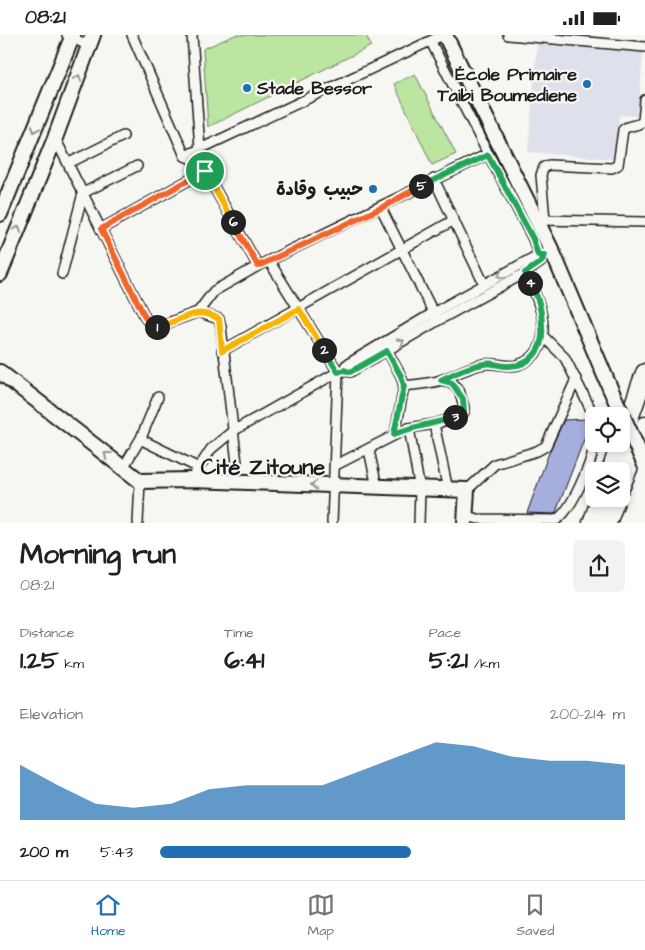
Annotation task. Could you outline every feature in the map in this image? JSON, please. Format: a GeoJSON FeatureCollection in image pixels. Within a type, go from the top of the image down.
{"type":"FeatureCollection","features":[{"type":"Feature","properties":{"kind":"highway"},"geometry":{"type":"LineString","coordinates":[[630,416],[645,373]]}},
{"type":"Feature","properties":{"kind":"highway"},"geometry":{"type":"LineString","coordinates":[[630,463],[645,426]]}},
{"type":"Feature","properties":{"kind":"highway"},"geometry":{"type":"LineString","coordinates":[[592,523],[598,507]]}},
{"type":"Feature","properties":{"kind":"highway"},"geometry":{"type":"LineString","coordinates":[[607,523],[613,507]]}},
{"type":"Feature","properties":{"kind":"main road"},"geometry":{"type":"LineString","coordinates":[[444,35],[541,220],[544,256],[610,387],[645,465]]}},
{"type":"Feature","properties":{"kind":"main road"},"geometry":{"type":"LineString","coordinates":[[0,214],[70,36]]}},
{"type":"Feature","properties":{"kind":"main road"},"geometry":{"type":"LineString","coordinates":[[0,274],[55,138],[91,41]]}},
{"type":"Feature","properties":{"kind":"main road"},"geometry":{"type":"LineString","coordinates":[[0,372],[140,481],[195,474],[334,486],[467,490],[465,519]]}},
{"type":"Feature","properties":{"kind":"street"},"geometry":{"type":"LineString","coordinates":[[132,35],[185,156],[203,167]]}},
{"type":"Feature","properties":{"kind":"street"},"geometry":{"type":"LineString","coordinates":[[192,35],[203,167],[258,266]]}},
{"type":"Feature","properties":{"kind":"street"},"geometry":{"type":"LineString","coordinates":[[185,156],[444,35]]}},
{"type":"Feature","properties":{"kind":"street"},"geometry":{"type":"LineString","coordinates":[[508,35],[561,37],[645,47]]}},
{"type":"Feature","properties":{"kind":"street"},"geometry":{"type":"LineString","coordinates":[[70,36],[91,41]]}},
{"type":"Feature","properties":{"kind":"street"},"geometry":{"type":"LineString","coordinates":[[431,42],[488,155],[544,256]]}},
{"type":"Feature","properties":{"kind":"street"},"geometry":{"type":"LineString","coordinates":[[645,100],[643,121],[639,125],[625,127],[623,130],[618,165],[612,168],[549,165],[544,167],[541,175],[541,220],[645,222]]}},
{"type":"Feature","properties":{"kind":"street"},"geometry":{"type":"LineString","coordinates":[[69,163],[123,136]]}},
{"type":"Feature","properties":{"kind":"street"},"geometry":{"type":"LineString","coordinates":[[55,138],[151,324],[157,327],[198,312],[214,291],[258,266],[381,208],[434,179],[488,155]]}},
{"type":"Feature","properties":{"kind":"street"},"geometry":{"type":"LineString","coordinates":[[62,274],[83,193],[137,166]]}},
{"type":"Feature","properties":{"kind":"street"},"geometry":{"type":"LineString","coordinates":[[101,229],[203,167]]}},
{"type":"Feature","properties":{"kind":"street"},"geometry":{"type":"LineString","coordinates":[[434,179],[484,284]]}},
{"type":"Feature","properties":{"kind":"street"},"geometry":{"type":"LineString","coordinates":[[381,208],[435,317]]}},
{"type":"Feature","properties":{"kind":"street"},"geometry":{"type":"LineString","coordinates":[[222,351],[454,220]]}},
{"type":"Feature","properties":{"kind":"street"},"geometry":{"type":"LineString","coordinates":[[144,441],[195,474],[212,449],[233,431],[341,371],[346,365],[435,317],[525,273],[544,256]]}},
{"type":"Feature","properties":{"kind":"street"},"geometry":{"type":"LineString","coordinates":[[341,371],[350,372],[387,351],[484,284],[544,256]]}},
{"type":"Feature","properties":{"kind":"street"},"geometry":{"type":"LineString","coordinates":[[269,261],[341,371],[332,523]]}},
{"type":"Feature","properties":{"kind":"street"},"geometry":{"type":"LineString","coordinates":[[404,386],[441,380],[485,363],[504,366],[518,365],[532,358],[538,352],[543,336],[538,297],[525,273]]}},
{"type":"Feature","properties":{"kind":"street"},"geometry":{"type":"LineString","coordinates":[[198,312],[219,319],[237,463]]}},
{"type":"Feature","properties":{"kind":"street"},"geometry":{"type":"LineString","coordinates":[[543,336],[565,358],[590,407]]}},
{"type":"Feature","properties":{"kind":"street"},"geometry":{"type":"LineString","coordinates":[[387,351],[401,376],[404,386],[394,434]]}},
{"type":"Feature","properties":{"kind":"street"},"geometry":{"type":"LineString","coordinates":[[467,490],[495,463],[537,451],[546,446],[576,379]]}},
{"type":"Feature","properties":{"kind":"street"},"geometry":{"type":"LineString","coordinates":[[336,465],[369,450],[394,434],[409,428],[434,424],[461,416],[464,412],[463,399],[459,390],[452,383],[441,380]]}},
{"type":"Feature","properties":{"kind":"street"},"geometry":{"type":"LineString","coordinates":[[123,468],[141,438],[158,397]]}},
{"type":"Feature","properties":{"kind":"street"},"geometry":{"type":"LineString","coordinates":[[434,424],[448,490]]}},
{"type":"Feature","properties":{"kind":"street"},"geometry":{"type":"LineString","coordinates":[[409,428],[420,490],[419,523]]}},
{"type":"Feature","properties":{"kind":"street"},"geometry":{"type":"LineString","coordinates":[[369,450],[377,487]]}},
{"type":"Feature","properties":{"kind":"street"},"geometry":{"type":"LineString","coordinates":[[465,519],[556,520],[562,517],[570,505],[593,452]]}},
{"type":"Feature","properties":{"kind":"street"},"geometry":{"type":"LineString","coordinates":[[138,523],[140,481]]}},
{"type":"Feature","properties":{"kind":"shaded area","name":"École Primaire Taibi Boumediene"},"geometry":{"type":"Polygon","coordinates":[[[537,44],[643,53],[638,116],[619,115],[615,159],[528,152],[537,44]]]}},
{"type":"Feature","properties":{"kind":"green space","name":"Stade Bessor"},"geometry":{"type":"Polygon","coordinates":[[[235,35],[366,35],[371,46],[208,127],[203,49],[235,35]]]}},
{"type":"Feature","properties":{"kind":"green space"},"geometry":{"type":"Polygon","coordinates":[[[415,74],[456,154],[432,165],[394,84],[415,74]]]}},
{"type":"Feature","properties":{"kind":"building"},"geometry":{"type":"Polygon","coordinates":[[[585,419],[585,437],[556,512],[554,514],[527,513],[550,450],[564,420],[585,419]]]}},
{"type":"Feature","properties":{"kind":"place","name":"École Primaire Taibi Boumediene"},"geometry":{"type":"Point","coordinates":[587,84]}},
{"type":"Feature","properties":{"kind":"place","name":"Stade Bessor"},"geometry":{"type":"Point","coordinates":[247,88]}},
{"type":"Feature","properties":{"kind":"place","name":"حبيب وقادة"},"geometry":{"type":"Point","coordinates":[373,189]}},
{"type":"Feature","properties":{"kind":"district","name":"Cité Zitoune"},"geometry":{"type":"Point","coordinates":[263,466]}},
{"type":"Feature","properties":{"kind":"route"},"geometry":{"type":"LineString","coordinates":[[488,155],[533,239],[538,255],[545,255],[541,262],[525,273],[538,297],[542,317],[543,336],[538,352],[532,358],[518,365],[504,366],[485,363],[441,380],[452,383],[459,390],[464,407],[464,412],[461,416],[434,424],[409,428],[394,434],[404,386],[401,376],[387,351],[350,372],[344,370],[338,372],[299,309],[222,351],[219,319],[213,316],[198,312],[164,326],[157,327],[151,324],[146,319],[101,229],[205,171],[258,266],[381,208],[434,179],[488,155]]}}]}
